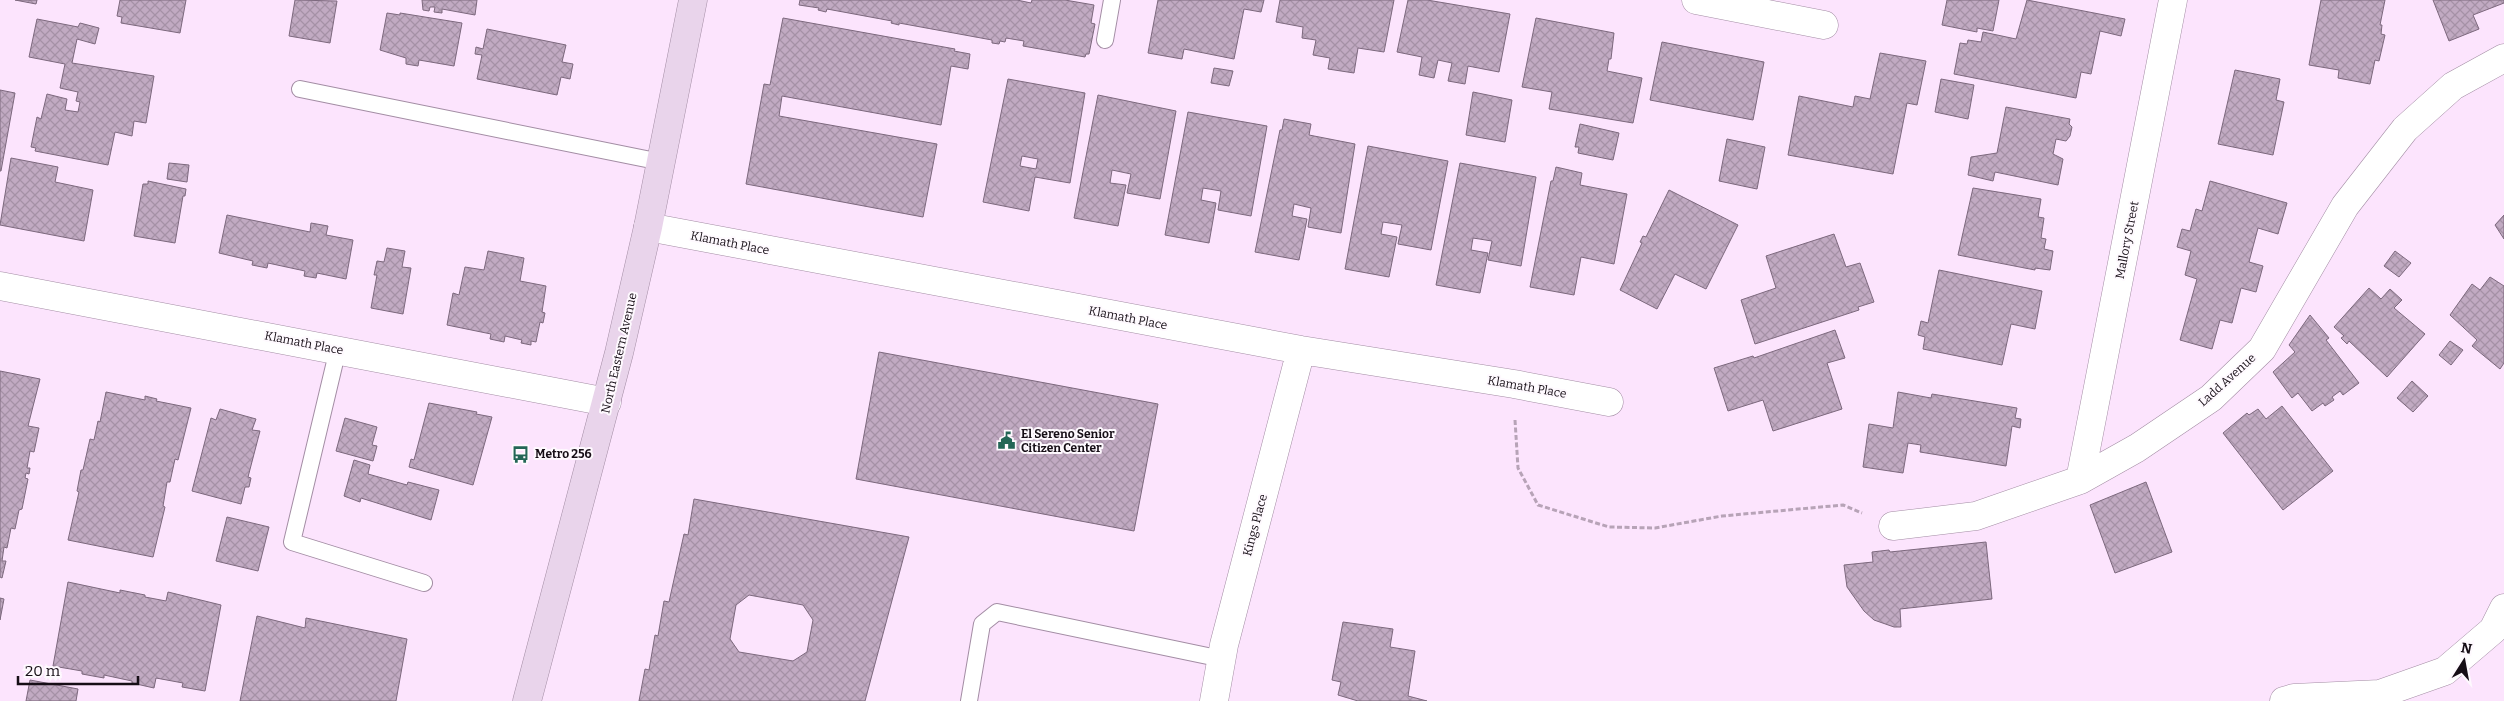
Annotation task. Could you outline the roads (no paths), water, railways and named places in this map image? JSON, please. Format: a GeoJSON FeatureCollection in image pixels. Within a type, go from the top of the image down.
{"type":"FeatureCollection","features":[{"type":"Feature","properties":{"kind":"main road","name":"North Eastern Avenue"},"geometry":{"type":"LineString","coordinates":[[527,701],[607,402],[648,227],[693,0]]}},
{"type":"Feature","properties":{"kind":"street"},"geometry":{"type":"LineString","coordinates":[[1696,0],[1824,25]]}},
{"type":"Feature","properties":{"kind":"street","name":"Mallory Street"},"geometry":{"type":"LineString","coordinates":[[2080,480],[2173,0]]}},
{"type":"Feature","properties":{"kind":"street","name":"Ladd Avenue"},"geometry":{"type":"LineString","coordinates":[[1893,526],[1976,516],[2080,480],[2137,448],[2211,398],[2262,350],[2344,206],[2405,130],[2453,86],[2504,58]]}},
{"type":"Feature","properties":{"kind":"street","name":"Klamath Place"},"geometry":{"type":"LineString","coordinates":[[648,227],[1301,350],[1514,384],[1609,402]]}},
{"type":"Feature","properties":{"kind":"street","name":"Klamath Place"},"geometry":{"type":"LineString","coordinates":[[0,286],[338,349],[607,402]]}},
{"type":"Feature","properties":{"kind":"street","name":"Kings Place"},"geometry":{"type":"LineString","coordinates":[[1214,701],[1222,659],[1301,350]]}},
{"type":"Feature","properties":{"kind":"street"},"geometry":{"type":"LineString","coordinates":[[2284,701],[2294,698],[2380,694],[2445,670],[2493,630],[2504,608]]}},
{"type":"Feature","properties":{"kind":"lane"},"geometry":{"type":"LineString","coordinates":[[1105,40],[1112,0]]}},
{"type":"Feature","properties":{"kind":"lane"},"geometry":{"type":"LineString","coordinates":[[300,89],[661,162]]}},
{"type":"Feature","properties":{"kind":"lane"},"geometry":{"type":"LineString","coordinates":[[338,349],[292,542],[424,583]]}},
{"type":"Feature","properties":{"kind":"lane"},"geometry":{"type":"LineString","coordinates":[[969,701],[982,624],[997,612],[1222,659]]}},
{"type":"Feature","properties":{"kind":"place","name":"El Sereno Senior Citizen Center"},"geometry":{"type":"Point","coordinates":[1007,441]}},
{"type":"Feature","properties":{"kind":"place","name":"Metro 256"},"geometry":{"type":"Point","coordinates":[521,454]}}]}
